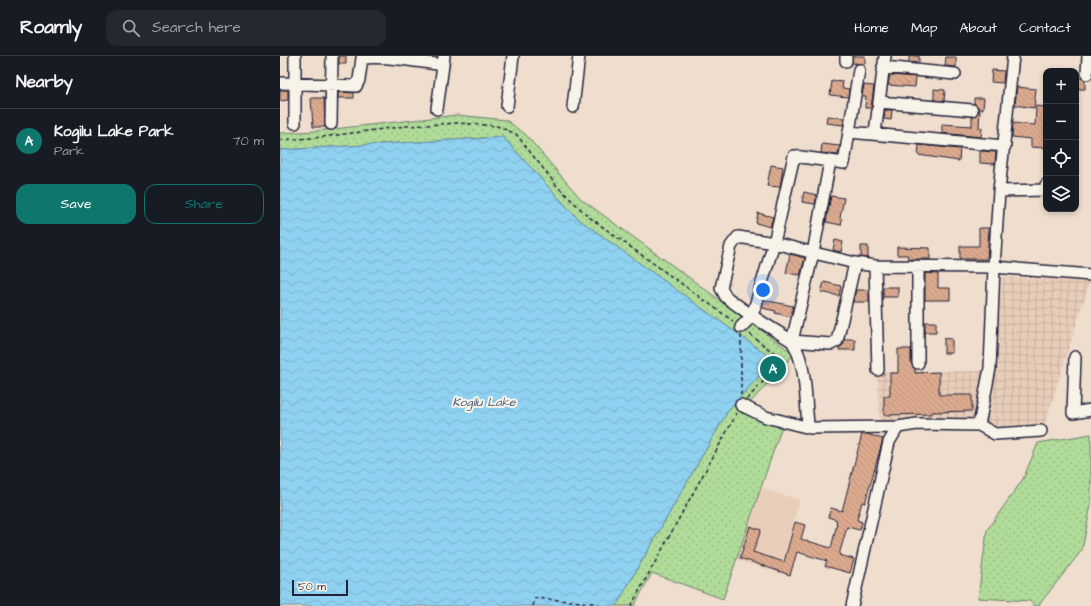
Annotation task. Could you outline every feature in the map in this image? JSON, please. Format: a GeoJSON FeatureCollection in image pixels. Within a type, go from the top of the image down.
{"type":"FeatureCollection","features":[{"type":"Feature","properties":{"kind":"street"},"geometry":{"type":"LineString","coordinates":[[294,56],[295,123]]}},
{"type":"Feature","properties":{"kind":"street"},"geometry":{"type":"LineString","coordinates":[[330,124],[332,56]]}},
{"type":"Feature","properties":{"kind":"street"},"geometry":{"type":"LineString","coordinates":[[280,83],[356,86],[359,80],[362,58],[372,56],[444,61],[437,108]]}},
{"type":"Feature","properties":{"kind":"street"},"geometry":{"type":"LineString","coordinates":[[507,106],[513,56]]}},
{"type":"Feature","properties":{"kind":"street"},"geometry":{"type":"LineString","coordinates":[[573,107],[579,56]]}},
{"type":"Feature","properties":{"kind":"street"},"geometry":{"type":"LineString","coordinates":[[979,425],[990,368],[999,191],[1013,56]]}},
{"type":"Feature","properties":{"kind":"street"},"geometry":{"type":"LineString","coordinates":[[1087,74],[1088,56]]}},
{"type":"Feature","properties":{"kind":"street"},"geometry":{"type":"LineString","coordinates":[[875,133],[884,62],[955,74]]}},
{"type":"Feature","properties":{"kind":"street"},"geometry":{"type":"LineString","coordinates":[[741,327],[752,316],[774,243],[794,156],[844,163],[859,70]]}},
{"type":"Feature","properties":{"kind":"street"},"geometry":{"type":"LineString","coordinates":[[879,102],[972,110]]}},
{"type":"Feature","properties":{"kind":"street"},"geometry":{"type":"LineString","coordinates":[[849,132],[875,133],[1004,146]]}},
{"type":"Feature","properties":{"kind":"street"},"geometry":{"type":"LineString","coordinates":[[808,424],[802,362],[792,341],[813,252],[830,161]]}},
{"type":"Feature","properties":{"kind":"street"},"geometry":{"type":"LineString","coordinates":[[999,191],[1043,190]]}},
{"type":"Feature","properties":{"kind":"street"},"geometry":{"type":"LineString","coordinates":[[855,263],[837,340],[831,344],[792,341],[752,316],[726,297],[721,288],[731,246],[738,237],[774,243],[855,263],[875,266],[994,267],[1091,275]]}},
{"type":"Feature","properties":{"kind":"street"},"geometry":{"type":"LineString","coordinates":[[875,266],[878,370]]}},
{"type":"Feature","properties":{"kind":"street"},"geometry":{"type":"LineString","coordinates":[[918,267],[918,363]]}},
{"type":"Feature","properties":{"kind":"street"},"geometry":{"type":"LineString","coordinates":[[1075,357],[1073,413],[1091,410]]}},
{"type":"Feature","properties":{"kind":"street"},"geometry":{"type":"LineString","coordinates":[[741,406],[766,417],[810,428],[898,427],[917,424],[979,425],[994,434],[1041,432]]}},
{"type":"Feature","properties":{"kind":"street"},"geometry":{"type":"LineString","coordinates":[[852,606],[888,442],[898,427]]}},
{"type":"Feature","properties":{"kind":"path"},"geometry":{"type":"LineString","coordinates":[[280,140],[314,138],[406,126],[459,123],[497,126],[516,134],[557,186],[589,217],[741,327],[783,360],[741,406],[631,606]]}},
{"type":"Feature","properties":{"kind":"path"},"geometry":{"type":"LineString","coordinates":[[741,327],[741,406]]}},
{"type":"Feature","properties":{"kind":"path"},"geometry":{"type":"LineString","coordinates":[[533,606],[535,598],[592,603],[601,606]]}},
{"type":"Feature","properties":{"kind":"shaded area"},"geometry":{"type":"Polygon","coordinates":[[[1002,277],[1090,281],[1045,424],[995,426],[986,421],[995,370],[1002,277]]]}},
{"type":"Feature","properties":{"kind":"shaded area"},"geometry":{"type":"Polygon","coordinates":[[[984,371],[978,414],[968,420],[880,425],[877,372],[984,371]]]}},
{"type":"Feature","properties":{"kind":"shaded area"},"geometry":{"type":"Polygon","coordinates":[[[761,488],[799,500],[780,573],[737,560],[761,488]]]}},
{"type":"Feature","properties":{"kind":"green space"},"geometry":{"type":"Polygon","coordinates":[[[457,115],[506,120],[525,134],[581,199],[794,354],[741,413],[783,423],[723,599],[652,573],[634,606],[616,606],[729,409],[773,360],[577,218],[503,137],[280,150],[280,133],[316,131],[457,115]]]}},
{"type":"Feature","properties":{"kind":"green space"},"geometry":{"type":"Polygon","coordinates":[[[1091,434],[1091,505],[1082,550],[1038,606],[1034,606],[1030,601],[978,598],[987,530],[1023,479],[1038,443],[1091,434]]]}},
{"type":"Feature","properties":{"kind":"water","name":"Kogilu Lake"},"geometry":{"type":"Polygon","coordinates":[[[503,137],[577,218],[774,360],[729,409],[616,606],[280,606],[280,150],[503,137]]]}},
{"type":"Feature","properties":{"kind":"building"},"geometry":{"type":"Polygon","coordinates":[[[339,56],[346,56],[346,64],[339,64],[339,56]]]}},
{"type":"Feature","properties":{"kind":"building"},"geometry":{"type":"Polygon","coordinates":[[[853,56],[865,56],[865,64],[852,63],[853,56]]]}},
{"type":"Feature","properties":{"kind":"building"},"geometry":{"type":"Polygon","coordinates":[[[909,56],[919,56],[919,63],[909,62],[909,56]]]}},
{"type":"Feature","properties":{"kind":"building"},"geometry":{"type":"Polygon","coordinates":[[[946,57],[956,57],[956,67],[945,66],[946,57]]]}},
{"type":"Feature","properties":{"kind":"building"},"geometry":{"type":"Polygon","coordinates":[[[992,70],[1004,71],[1003,83],[991,82],[992,70]]]}},
{"type":"Feature","properties":{"kind":"building"},"geometry":{"type":"Polygon","coordinates":[[[890,75],[916,77],[915,87],[888,85],[890,75]]]}},
{"type":"Feature","properties":{"kind":"building"},"geometry":{"type":"Polygon","coordinates":[[[1079,78],[1085,80],[1085,89],[1079,89],[1079,78]]]}},
{"type":"Feature","properties":{"kind":"building"},"geometry":{"type":"Polygon","coordinates":[[[832,81],[843,82],[842,88],[849,89],[848,97],[830,95],[832,81]]]}},
{"type":"Feature","properties":{"kind":"building"},"geometry":{"type":"Polygon","coordinates":[[[864,85],[874,86],[871,108],[865,108],[866,96],[862,96],[864,85]]]}},
{"type":"Feature","properties":{"kind":"building"},"geometry":{"type":"Polygon","coordinates":[[[1017,87],[1036,89],[1034,108],[1015,105],[1017,87]]]}},
{"type":"Feature","properties":{"kind":"building"},"geometry":{"type":"Polygon","coordinates":[[[934,89],[945,90],[944,101],[934,100],[934,89]]]}},
{"type":"Feature","properties":{"kind":"building"},"geometry":{"type":"Polygon","coordinates":[[[280,90],[288,90],[288,100],[280,101],[280,90]]]}},
{"type":"Feature","properties":{"kind":"building"},"geometry":{"type":"Polygon","coordinates":[[[338,92],[354,93],[354,98],[338,98],[338,92]]]}},
{"type":"Feature","properties":{"kind":"building"},"geometry":{"type":"Polygon","coordinates":[[[311,98],[324,98],[325,127],[313,127],[311,98]]]}},
{"type":"Feature","properties":{"kind":"building"},"geometry":{"type":"Polygon","coordinates":[[[974,98],[984,98],[983,109],[980,109],[979,128],[982,128],[981,137],[942,133],[942,124],[972,126],[972,117],[977,114],[979,110],[974,103],[974,98]]]}},
{"type":"Feature","properties":{"kind":"building"},"geometry":{"type":"Polygon","coordinates":[[[1036,106],[1043,107],[1043,148],[1031,147],[1031,139],[1012,137],[1013,123],[1035,125],[1036,106]]]}},
{"type":"Feature","properties":{"kind":"building"},"geometry":{"type":"Polygon","coordinates":[[[885,110],[892,110],[891,120],[884,119],[885,110]]]}},
{"type":"Feature","properties":{"kind":"building"},"geometry":{"type":"Polygon","coordinates":[[[827,116],[844,118],[843,125],[826,123],[827,116]]]}},
{"type":"Feature","properties":{"kind":"building"},"geometry":{"type":"Polygon","coordinates":[[[822,144],[840,146],[838,155],[821,153],[822,144]]]}},
{"type":"Feature","properties":{"kind":"building"},"geometry":{"type":"Polygon","coordinates":[[[919,145],[960,149],[959,161],[918,155],[919,145]]]}},
{"type":"Feature","properties":{"kind":"building"},"geometry":{"type":"Polygon","coordinates":[[[980,151],[996,152],[995,164],[980,163],[980,151]]]}},
{"type":"Feature","properties":{"kind":"building"},"geometry":{"type":"Polygon","coordinates":[[[771,165],[783,167],[780,187],[767,186],[771,165]]]}},
{"type":"Feature","properties":{"kind":"building"},"geometry":{"type":"Polygon","coordinates":[[[804,192],[817,195],[815,204],[802,202],[804,192]]]}},
{"type":"Feature","properties":{"kind":"building"},"geometry":{"type":"Polygon","coordinates":[[[831,196],[844,198],[840,218],[842,219],[841,225],[826,222],[831,196]]]}},
{"type":"Feature","properties":{"kind":"building"},"geometry":{"type":"Polygon","coordinates":[[[758,213],[773,217],[770,227],[756,223],[758,213]]]}},
{"type":"Feature","properties":{"kind":"building"},"geometry":{"type":"Polygon","coordinates":[[[979,228],[989,228],[987,259],[960,259],[960,246],[979,246],[979,228]]]}},
{"type":"Feature","properties":{"kind":"building"},"geometry":{"type":"Polygon","coordinates":[[[835,240],[843,242],[841,252],[833,250],[835,240]]]}},
{"type":"Feature","properties":{"kind":"building"},"geometry":{"type":"Polygon","coordinates":[[[861,246],[868,246],[868,258],[861,257],[861,246]]]}},
{"type":"Feature","properties":{"kind":"building"},"geometry":{"type":"Polygon","coordinates":[[[897,247],[930,248],[930,259],[908,259],[908,255],[897,255],[897,247]]]}},
{"type":"Feature","properties":{"kind":"building"},"geometry":{"type":"Polygon","coordinates":[[[790,254],[805,258],[800,275],[786,273],[790,254]]]}},
{"type":"Feature","properties":{"kind":"building"},"geometry":{"type":"Polygon","coordinates":[[[925,273],[938,274],[938,288],[950,288],[950,300],[925,300],[925,273]]]}},
{"type":"Feature","properties":{"kind":"building"},"geometry":{"type":"Polygon","coordinates":[[[824,282],[841,286],[839,296],[821,292],[824,282]]]}},
{"type":"Feature","properties":{"kind":"building"},"geometry":{"type":"Polygon","coordinates":[[[883,287],[898,287],[898,297],[883,297],[883,287]]]}},
{"type":"Feature","properties":{"kind":"building"},"geometry":{"type":"Polygon","coordinates":[[[856,290],[869,290],[869,302],[853,302],[856,290]]]}},
{"type":"Feature","properties":{"kind":"building"},"geometry":{"type":"Polygon","coordinates":[[[764,300],[793,306],[791,317],[775,313],[776,311],[762,308],[764,300]]]}},
{"type":"Feature","properties":{"kind":"building"},"geometry":{"type":"Polygon","coordinates":[[[925,322],[936,322],[936,332],[925,332],[925,322]]]}},
{"type":"Feature","properties":{"kind":"building"},"geometry":{"type":"Polygon","coordinates":[[[944,338],[952,339],[952,353],[944,353],[944,338]]]}},
{"type":"Feature","properties":{"kind":"building"},"geometry":{"type":"Polygon","coordinates":[[[845,339],[855,339],[855,350],[839,350],[845,339]]]}},
{"type":"Feature","properties":{"kind":"building"},"geometry":{"type":"Polygon","coordinates":[[[898,349],[911,349],[911,363],[915,369],[915,373],[939,372],[939,395],[972,395],[972,411],[884,415],[884,396],[890,396],[890,373],[898,373],[898,349]]]}},
{"type":"Feature","properties":{"kind":"building"},"geometry":{"type":"Polygon","coordinates":[[[862,434],[883,439],[865,503],[862,502],[857,520],[862,522],[860,530],[847,527],[839,555],[854,559],[850,573],[825,566],[827,561],[797,552],[790,575],[740,558],[750,526],[761,530],[753,552],[784,562],[795,522],[805,525],[801,539],[831,548],[837,520],[828,517],[831,508],[842,511],[862,434]]]}},
{"type":"Feature","properties":{"kind":"place","name":"Kogilu Lake Park"},"geometry":{"type":"Point","coordinates":[773,369]}}]}
